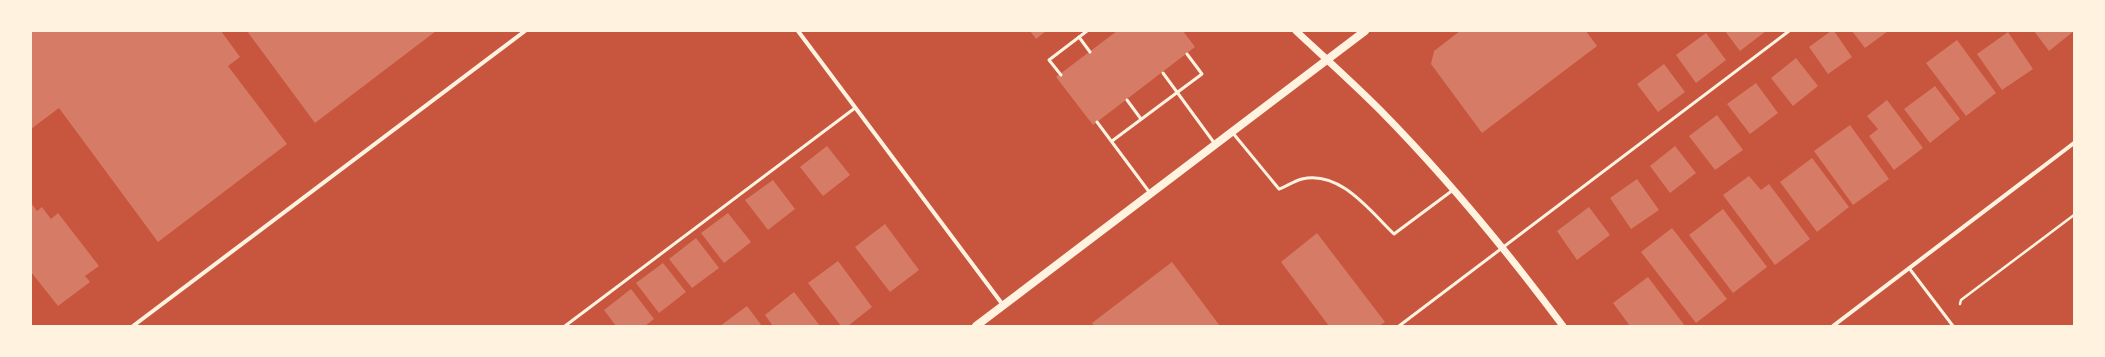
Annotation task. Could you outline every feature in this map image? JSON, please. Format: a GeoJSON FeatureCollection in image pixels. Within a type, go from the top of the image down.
{"type":"FeatureCollection","features":[{"type":"Feature","properties":{"kind":"main road"},"geometry":{"type":"LineString","coordinates":[[976,326],[1151,195],[1365,31]]}},
{"type":"Feature","properties":{"kind":"street"},"geometry":{"type":"LineString","coordinates":[[133,326],[525,31]]}},
{"type":"Feature","properties":{"kind":"street"},"geometry":{"type":"LineString","coordinates":[[798,31],[1003,305]]}},
{"type":"Feature","properties":{"kind":"street"},"geometry":{"type":"LineString","coordinates":[[1296,31],[1380,110],[1453,190],[1502,248],[1563,326]]}},
{"type":"Feature","properties":{"kind":"street"},"geometry":{"type":"LineString","coordinates":[[1833,326],[2074,144]]}},
{"type":"Feature","properties":{"kind":"lane"},"geometry":{"type":"LineString","coordinates":[[1061,75],[1049,60],[1087,31]]}},
{"type":"Feature","properties":{"kind":"lane"},"geometry":{"type":"LineString","coordinates":[[1399,326],[1789,31]]}},
{"type":"Feature","properties":{"kind":"lane"},"geometry":{"type":"LineString","coordinates":[[1079,37],[1090,52]]}},
{"type":"Feature","properties":{"kind":"lane"},"geometry":{"type":"LineString","coordinates":[[1112,141],[1202,74],[1187,54]]}},
{"type":"Feature","properties":{"kind":"lane"},"geometry":{"type":"LineString","coordinates":[[1163,74],[1216,144]]}},
{"type":"Feature","properties":{"kind":"lane"},"geometry":{"type":"LineString","coordinates":[[1127,100],[1142,119]]}},
{"type":"Feature","properties":{"kind":"lane"},"geometry":{"type":"LineString","coordinates":[[565,326],[855,108]]}},
{"type":"Feature","properties":{"kind":"lane"},"geometry":{"type":"LineString","coordinates":[[1097,122],[1151,195]]}},
{"type":"Feature","properties":{"kind":"lane"},"geometry":{"type":"LineString","coordinates":[[1232,132],[1279,189],[1302,180],[1323,178],[1341,187],[1357,199],[1394,234],[1453,190]]}},
{"type":"Feature","properties":{"kind":"lane"},"geometry":{"type":"LineString","coordinates":[[1910,268],[1953,326]]}},
{"type":"Feature","properties":{"kind":"path"},"geometry":{"type":"LineString","coordinates":[[1958,310],[1961,300],[2074,215]]}},
{"type":"Feature","properties":{"kind":"building"},"geometry":{"type":"Polygon","coordinates":[[[31,31],[221,31],[240,57],[228,66],[287,144],[158,242],[59,108],[31,129],[31,31]]]}},
{"type":"Feature","properties":{"kind":"building"},"geometry":{"type":"Polygon","coordinates":[[[247,31],[436,31],[315,123],[247,31]]]}},
{"type":"Feature","properties":{"kind":"building"},"geometry":{"type":"Polygon","coordinates":[[[1030,31],[1046,31],[1036,39],[1030,31]]]}},
{"type":"Feature","properties":{"kind":"building"},"geometry":{"type":"Polygon","coordinates":[[[1117,31],[1183,31],[1195,47],[1093,125],[1056,77],[1117,31]]]}},
{"type":"Feature","properties":{"kind":"building"},"geometry":{"type":"Polygon","coordinates":[[[1460,31],[1586,31],[1597,46],[1482,133],[1431,64],[1434,51],[1460,31]]]}},
{"type":"Feature","properties":{"kind":"building"},"geometry":{"type":"Polygon","coordinates":[[[1725,31],[1766,31],[1740,51],[1725,31]]]}},
{"type":"Feature","properties":{"kind":"building"},"geometry":{"type":"Polygon","coordinates":[[[1831,31],[1834,31],[1852,57],[1828,74],[1809,47],[1831,31]]]}},
{"type":"Feature","properties":{"kind":"building"},"geometry":{"type":"Polygon","coordinates":[[[1852,31],[1888,31],[1865,48],[1852,31]]]}},
{"type":"Feature","properties":{"kind":"building"},"geometry":{"type":"Polygon","coordinates":[[[2034,31],[2074,31],[2049,51],[2034,31]]]}},
{"type":"Feature","properties":{"kind":"building"},"geometry":{"type":"Polygon","coordinates":[[[2008,32],[2033,69],[2002,90],[1977,54],[2008,32]]]}},
{"type":"Feature","properties":{"kind":"building"},"geometry":{"type":"Polygon","coordinates":[[[1706,33],[1726,60],[1696,83],[1676,55],[1706,33]]]}},
{"type":"Feature","properties":{"kind":"building"},"geometry":{"type":"Polygon","coordinates":[[[1957,40],[1996,93],[1966,116],[1926,63],[1957,40]]]}},
{"type":"Feature","properties":{"kind":"building"},"geometry":{"type":"Polygon","coordinates":[[[1796,58],[1818,86],[1793,106],[1771,78],[1796,58]]]}},
{"type":"Feature","properties":{"kind":"building"},"geometry":{"type":"Polygon","coordinates":[[[1664,64],[1685,92],[1658,112],[1637,84],[1664,64]]]}},
{"type":"Feature","properties":{"kind":"building"},"geometry":{"type":"Polygon","coordinates":[[[1756,83],[1778,113],[1750,134],[1727,104],[1756,83]]]}},
{"type":"Feature","properties":{"kind":"building"},"geometry":{"type":"Polygon","coordinates":[[[1935,86],[1960,119],[1930,143],[1904,109],[1935,86]]]}},
{"type":"Feature","properties":{"kind":"building"},"geometry":{"type":"Polygon","coordinates":[[[1887,100],[1923,148],[1894,170],[1869,136],[1878,129],[1867,116],[1887,100]]]}},
{"type":"Feature","properties":{"kind":"building"},"geometry":{"type":"Polygon","coordinates":[[[1717,115],[1743,150],[1715,170],[1689,136],[1717,115]]]}},
{"type":"Feature","properties":{"kind":"building"},"geometry":{"type":"Polygon","coordinates":[[[1850,125],[1889,179],[1853,205],[1814,151],[1850,125]]]}},
{"type":"Feature","properties":{"kind":"building"},"geometry":{"type":"Polygon","coordinates":[[[827,146],[850,175],[823,196],[800,167],[827,146]]]}},
{"type":"Feature","properties":{"kind":"building"},"geometry":{"type":"Polygon","coordinates":[[[1675,146],[1696,173],[1670,193],[1650,166],[1675,146]]]}},
{"type":"Feature","properties":{"kind":"building"},"geometry":{"type":"Polygon","coordinates":[[[1812,158],[1849,207],[1817,232],[1780,182],[1812,158]]]}},
{"type":"Feature","properties":{"kind":"building"},"geometry":{"type":"Polygon","coordinates":[[[1749,176],[1761,190],[1769,184],[1810,239],[1775,265],[1723,195],[1749,176]]]}},
{"type":"Feature","properties":{"kind":"building"},"geometry":{"type":"Polygon","coordinates":[[[1637,179],[1659,210],[1631,229],[1610,198],[1637,179]]]}},
{"type":"Feature","properties":{"kind":"building"},"geometry":{"type":"Polygon","coordinates":[[[773,180],[795,209],[768,230],[745,200],[773,180]]]}},
{"type":"Feature","properties":{"kind":"building"},"geometry":{"type":"Polygon","coordinates":[[[31,203],[37,211],[42,207],[51,219],[58,213],[99,266],[85,276],[90,282],[58,306],[31,272],[31,203]]]}},
{"type":"Feature","properties":{"kind":"building"},"geometry":{"type":"Polygon","coordinates":[[[1589,207],[1610,235],[1577,260],[1557,231],[1589,207]]]}},
{"type":"Feature","properties":{"kind":"building"},"geometry":{"type":"Polygon","coordinates":[[[1723,209],[1767,267],[1733,293],[1689,235],[1723,209]]]}},
{"type":"Feature","properties":{"kind":"building"},"geometry":{"type":"Polygon","coordinates":[[[728,213],[751,242],[724,263],[701,233],[728,213]]]}},
{"type":"Feature","properties":{"kind":"building"},"geometry":{"type":"Polygon","coordinates":[[[885,224],[919,270],[890,292],[855,247],[885,224]]]}},
{"type":"Feature","properties":{"kind":"building"},"geometry":{"type":"Polygon","coordinates":[[[1672,228],[1727,299],[1696,323],[1641,252],[1672,228]]]}},
{"type":"Feature","properties":{"kind":"building"},"geometry":{"type":"Polygon","coordinates":[[[1317,233],[1385,322],[1379,326],[1329,326],[1281,262],[1317,233]]]}},
{"type":"Feature","properties":{"kind":"building"},"geometry":{"type":"Polygon","coordinates":[[[696,238],[719,268],[692,288],[669,259],[696,238]]]}},
{"type":"Feature","properties":{"kind":"building"},"geometry":{"type":"Polygon","coordinates":[[[838,261],[872,307],[848,326],[841,326],[808,283],[838,261]]]}},
{"type":"Feature","properties":{"kind":"building"},"geometry":{"type":"Polygon","coordinates":[[[1172,262],[1220,326],[1094,326],[1092,323],[1172,262]]]}},
{"type":"Feature","properties":{"kind":"building"},"geometry":{"type":"Polygon","coordinates":[[[663,263],[686,292],[659,313],[636,283],[663,263]]]}},
{"type":"Feature","properties":{"kind":"building"},"geometry":{"type":"Polygon","coordinates":[[[1648,277],[1685,326],[1630,326],[1613,303],[1648,277]]]}},
{"type":"Feature","properties":{"kind":"building"},"geometry":{"type":"Polygon","coordinates":[[[631,289],[654,319],[645,326],[616,326],[604,310],[631,289]]]}},
{"type":"Feature","properties":{"kind":"building"},"geometry":{"type":"Polygon","coordinates":[[[794,292],[820,326],[773,326],[765,315],[794,292]]]}},
{"type":"Feature","properties":{"kind":"building"},"geometry":{"type":"Polygon","coordinates":[[[747,306],[762,326],[720,326],[747,306]]]}}]}
